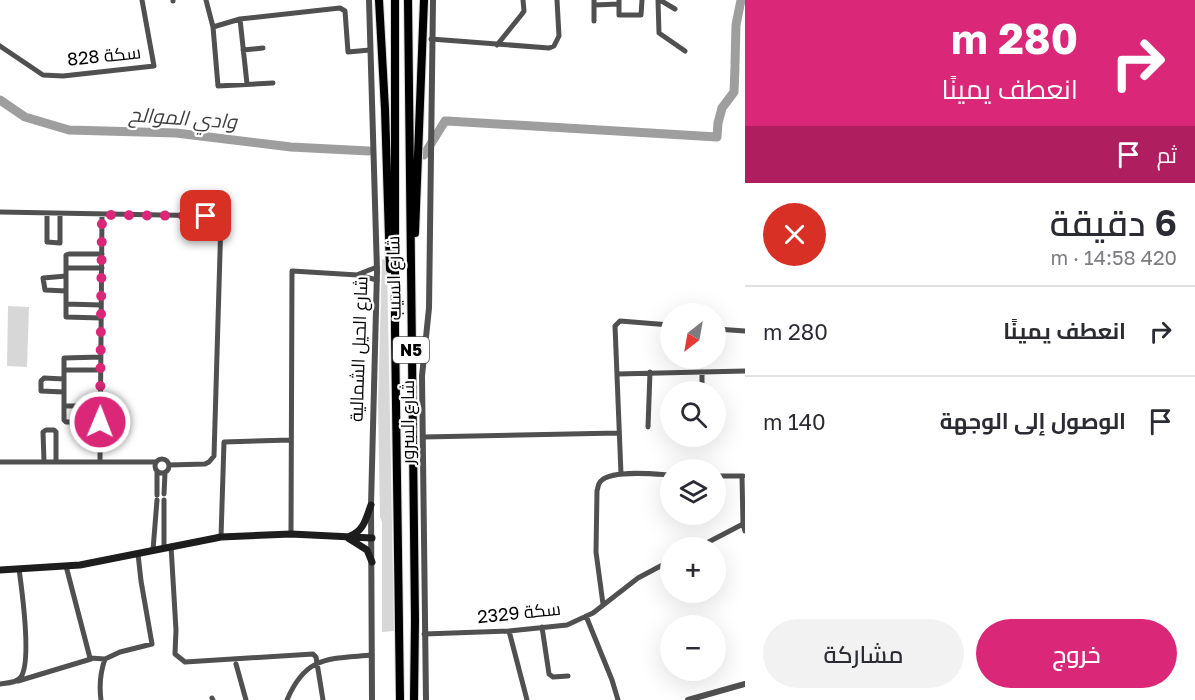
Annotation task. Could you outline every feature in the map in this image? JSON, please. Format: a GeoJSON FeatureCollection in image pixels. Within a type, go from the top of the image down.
{"type":"FeatureCollection","features":[{"type":"Feature","properties":{"kind":"highway"},"geometry":{"type":"LineString","coordinates":[[379,0],[391,299],[395,331]]}},
{"type":"Feature","properties":{"kind":"highway","name":"شارع السيب"},"geometry":{"type":"LineString","coordinates":[[395,0],[395,331],[400,700]]}},
{"type":"Feature","properties":{"kind":"highway","name":"شارع السيب"},"geometry":{"type":"LineString","coordinates":[[408,0],[414,700]]}},
{"type":"Feature","properties":{"kind":"highway"},"geometry":{"type":"LineString","coordinates":[[410,281],[417,210],[424,0]]}},
{"type":"Feature","properties":{"kind":"main road"},"geometry":{"type":"LineString","coordinates":[[346,537],[359,532],[371,505]]}},
{"type":"Feature","properties":{"kind":"main road"},"geometry":{"type":"LineString","coordinates":[[0,570],[66,566],[221,537],[291,534],[372,538]]}},
{"type":"Feature","properties":{"kind":"main road"},"geometry":{"type":"LineString","coordinates":[[346,537],[367,550],[372,562]]}},
{"type":"Feature","properties":{"kind":"street","name":"سكة 828"},"geometry":{"type":"LineString","coordinates":[[0,46],[44,75],[63,76],[154,66],[142,0]]}},
{"type":"Feature","properties":{"kind":"street"},"geometry":{"type":"LineString","coordinates":[[206,0],[213,27],[217,84],[220,87],[273,82]]}},
{"type":"Feature","properties":{"kind":"street","name":"شارع الحيل الشمالية"},"geometry":{"type":"LineString","coordinates":[[369,0],[377,267],[371,505],[372,700]]}},
{"type":"Feature","properties":{"kind":"street","name":"شارع السرور"},"geometry":{"type":"LineString","coordinates":[[426,700],[422,376],[429,308],[433,0]]}},
{"type":"Feature","properties":{"kind":"street"},"geometry":{"type":"LineString","coordinates":[[497,45],[524,11],[523,0]]}},
{"type":"Feature","properties":{"kind":"street"},"geometry":{"type":"LineString","coordinates":[[432,39],[537,48],[554,46],[559,36],[557,0]]}},
{"type":"Feature","properties":{"kind":"street"},"geometry":{"type":"LineString","coordinates":[[594,21],[594,3],[619,2],[619,15],[641,15],[642,0]]}},
{"type":"Feature","properties":{"kind":"street"},"geometry":{"type":"LineString","coordinates":[[675,9],[659,0],[659,33],[685,51]]}},
{"type":"Feature","properties":{"kind":"street"},"geometry":{"type":"LineString","coordinates":[[213,27],[240,19],[340,8],[345,11],[348,52],[370,50]]}},
{"type":"Feature","properties":{"kind":"street"},"geometry":{"type":"LineString","coordinates":[[240,19],[247,84]]}},
{"type":"Feature","properties":{"kind":"street"},"geometry":{"type":"LineString","coordinates":[[243,50],[263,48]]}},
{"type":"Feature","properties":{"kind":"street"},"geometry":{"type":"LineString","coordinates":[[0,212],[218,216],[222,222],[214,456],[209,462],[169,465],[162,459],[156,462],[0,462]]}},
{"type":"Feature","properties":{"kind":"street"},"geometry":{"type":"LineString","coordinates":[[47,213],[47,242],[49,244],[60,243],[60,214]]}},
{"type":"Feature","properties":{"kind":"street"},"geometry":{"type":"LineString","coordinates":[[100,461],[102,215]]}},
{"type":"Feature","properties":{"kind":"street"},"geometry":{"type":"LineString","coordinates":[[101,318],[66,317],[66,268],[67,254],[102,254]]}},
{"type":"Feature","properties":{"kind":"street"},"geometry":{"type":"LineString","coordinates":[[358,275],[377,267]]}},
{"type":"Feature","properties":{"kind":"street"},"geometry":{"type":"LineString","coordinates":[[66,268],[102,268]]}},
{"type":"Feature","properties":{"kind":"street"},"geometry":{"type":"LineString","coordinates":[[291,534],[292,271],[358,275],[377,280]]}},
{"type":"Feature","properties":{"kind":"street"},"geometry":{"type":"LineString","coordinates":[[66,276],[43,278],[45,290],[66,291]]}},
{"type":"Feature","properties":{"kind":"street"},"geometry":{"type":"LineString","coordinates":[[66,304],[102,305]]}},
{"type":"Feature","properties":{"kind":"street"},"geometry":{"type":"LineString","coordinates":[[621,474],[615,326],[620,321],[660,324]]}},
{"type":"Feature","properties":{"kind":"street"},"geometry":{"type":"LineString","coordinates":[[726,330],[745,331]]}},
{"type":"Feature","properties":{"kind":"street"},"geometry":{"type":"LineString","coordinates":[[100,422],[66,422],[64,420],[64,358],[68,356],[101,357]]}},
{"type":"Feature","properties":{"kind":"street"},"geometry":{"type":"LineString","coordinates":[[64,370],[101,370]]}},
{"type":"Feature","properties":{"kind":"street"},"geometry":{"type":"LineString","coordinates":[[617,374],[745,371]]}},
{"type":"Feature","properties":{"kind":"street"},"geometry":{"type":"LineString","coordinates":[[648,427],[650,372]]}},
{"type":"Feature","properties":{"kind":"street"},"geometry":{"type":"LineString","coordinates":[[702,372],[702,381]]}},
{"type":"Feature","properties":{"kind":"street"},"geometry":{"type":"LineString","coordinates":[[64,379],[44,378],[40,381],[41,391],[64,392]]}},
{"type":"Feature","properties":{"kind":"street"},"geometry":{"type":"LineString","coordinates":[[64,406],[101,406]]}},
{"type":"Feature","properties":{"kind":"street"},"geometry":{"type":"LineString","coordinates":[[44,461],[43,432],[54,430],[56,432],[56,461]]}},
{"type":"Feature","properties":{"kind":"street"},"geometry":{"type":"LineString","coordinates":[[423,437],[618,433]]}},
{"type":"Feature","properties":{"kind":"street"},"geometry":{"type":"LineString","coordinates":[[221,537],[224,442],[291,440]]}},
{"type":"Feature","properties":{"kind":"street"},"geometry":{"type":"LineString","coordinates":[[156,462],[154,467],[157,472],[168,547],[177,657],[185,662],[309,653],[316,657],[323,700]]}},
{"type":"Feature","properties":{"kind":"street"},"geometry":{"type":"LineString","coordinates":[[153,550],[160,497],[169,465]]}},
{"type":"Feature","properties":{"kind":"street"},"geometry":{"type":"LineString","coordinates":[[157,472],[165,473]]}},
{"type":"Feature","properties":{"kind":"street"},"geometry":{"type":"LineString","coordinates":[[603,604],[596,552],[597,491],[600,482],[608,476],[621,474],[660,475]]}},
{"type":"Feature","properties":{"kind":"street"},"geometry":{"type":"LineString","coordinates":[[726,476],[744,476],[742,524],[745,531]]}},
{"type":"Feature","properties":{"kind":"street"},"geometry":{"type":"LineString","coordinates":[[718,537],[742,524]]}},
{"type":"Feature","properties":{"kind":"street"},"geometry":{"type":"LineString","coordinates":[[0,684],[92,659],[105,659],[120,652],[152,644],[138,554]]}},
{"type":"Feature","properties":{"kind":"street"},"geometry":{"type":"LineString","coordinates":[[66,566],[92,659]]}},
{"type":"Feature","properties":{"kind":"street","name":"سكة 2329"},"geometry":{"type":"LineString","coordinates":[[424,634],[509,631],[567,625],[586,616],[638,578],[660,566]]}},
{"type":"Feature","properties":{"kind":"street"},"geometry":{"type":"LineString","coordinates":[[16,681],[22,676],[26,656],[20,569]]}},
{"type":"Feature","properties":{"kind":"street"},"geometry":{"type":"LineString","coordinates":[[586,616],[618,700]]}},
{"type":"Feature","properties":{"kind":"street"},"geometry":{"type":"LineString","coordinates":[[542,627],[549,674],[558,678],[568,676]]}},
{"type":"Feature","properties":{"kind":"street"},"geometry":{"type":"LineString","coordinates":[[509,631],[527,700]]}},
{"type":"Feature","properties":{"kind":"street"},"geometry":{"type":"LineString","coordinates":[[287,700],[295,681],[316,664],[337,658],[372,655]]}},
{"type":"Feature","properties":{"kind":"street"},"geometry":{"type":"LineString","coordinates":[[101,700],[100,673],[105,659]]}},
{"type":"Feature","properties":{"kind":"street"},"geometry":{"type":"LineString","coordinates":[[236,664],[246,700]]}},
{"type":"Feature","properties":{"kind":"street"},"geometry":{"type":"LineString","coordinates":[[688,700],[745,684]]}},
{"type":"Feature","properties":{"kind":"shaded area"},"geometry":{"type":"Polygon","coordinates":[[[382,259],[387,261],[394,631],[382,632],[382,522],[380,517],[378,403],[382,259]]]}},
{"type":"Feature","properties":{"kind":"shaded area"},"geometry":{"type":"Polygon","coordinates":[[[8,306],[29,307],[27,367],[7,366],[8,306]]]}},
{"type":"Feature","properties":{"kind":"waterway","name":"وادي الموالح"},"geometry":{"type":"LineString","coordinates":[[735,64],[736,25],[741,0]]}},
{"type":"Feature","properties":{"kind":"waterway","name":"وادي الموالح"},"geometry":{"type":"LineString","coordinates":[[447,121],[717,137],[722,108],[734,92],[735,67]]}},
{"type":"Feature","properties":{"kind":"waterway","name":"وادي الموالح"},"geometry":{"type":"LineString","coordinates":[[0,100],[25,117],[69,130],[176,133],[291,147],[369,151]]}},
{"type":"Feature","properties":{"kind":"waterway","name":"وادي الموالح"},"geometry":{"type":"LineString","coordinates":[[424,155],[445,121]]}},
{"type":"Feature","properties":{"kind":"route"},"geometry":{"type":"LineString","coordinates":[[100,422],[102,215],[206,216]]}}]}
